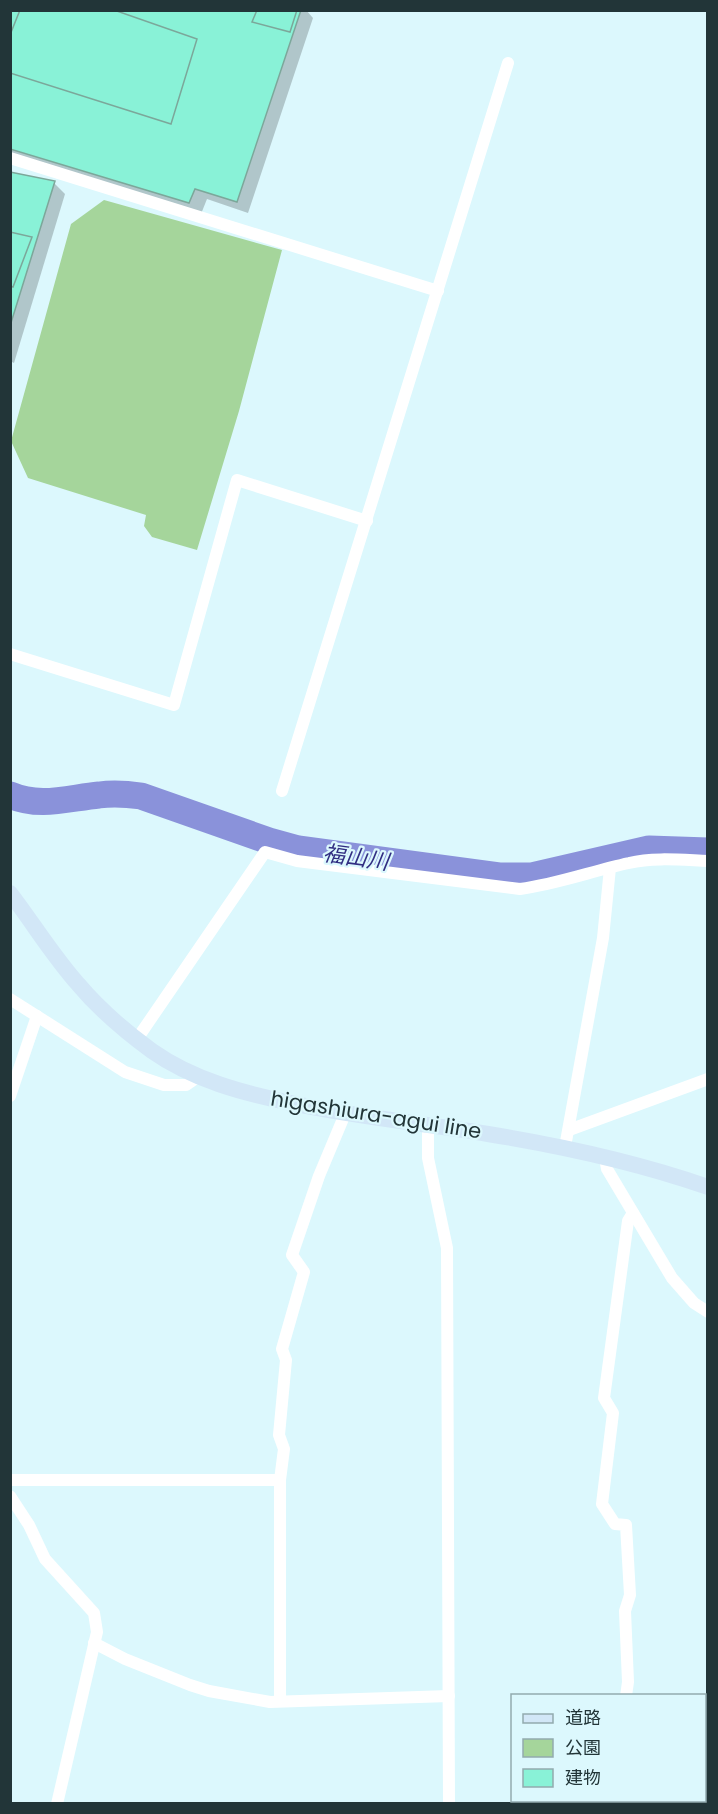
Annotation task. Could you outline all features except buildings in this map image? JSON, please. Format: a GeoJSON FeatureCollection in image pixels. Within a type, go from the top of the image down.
{"type":"FeatureCollection","features":[{"type":"Feature","properties":{"kind":"main road","name":"higashiura-agui line"},"geometry":{"type":"LineString","coordinates":[[10,893],[78,984],[102,1009],[154,1052],[199,1076],[254,1095],[345,1114],[565,1148],[651,1169],[708,1188]]}},
{"type":"Feature","properties":{"kind":"street"},"geometry":{"type":"LineString","coordinates":[[282,791],[508,63]]}},
{"type":"Feature","properties":{"kind":"street"},"geometry":{"type":"LineString","coordinates":[[10,158],[438,291]]}},
{"type":"Feature","properties":{"kind":"street"},"geometry":{"type":"LineString","coordinates":[[10,654],[174,705],[237,480],[367,521]]}},
{"type":"Feature","properties":{"kind":"street"},"geometry":{"type":"LineString","coordinates":[[137,1040],[265,852],[297,861],[520,889],[542,886],[630,862],[708,861]]}},
{"type":"Feature","properties":{"kind":"street"},"geometry":{"type":"LineString","coordinates":[[565,1148],[603,938],[610,868]]}},
{"type":"Feature","properties":{"kind":"street"},"geometry":{"type":"LineString","coordinates":[[10,999],[125,1072],[164,1085],[186,1085],[199,1076]]}},
{"type":"Feature","properties":{"kind":"street"},"geometry":{"type":"LineString","coordinates":[[10,1096],[37,1016]]}},
{"type":"Feature","properties":{"kind":"street"},"geometry":{"type":"LineString","coordinates":[[569,1130],[708,1079]]}},
{"type":"Feature","properties":{"kind":"street"},"geometry":{"type":"LineString","coordinates":[[280,1701],[280,1480],[284,1449],[279,1435],[286,1360],[282,1349],[304,1272],[291,1255],[318,1176],[345,1114]]}},
{"type":"Feature","properties":{"kind":"street"},"geometry":{"type":"LineString","coordinates":[[428,1127],[428,1158],[447,1248],[449,1803]]}},
{"type":"Feature","properties":{"kind":"street"},"geometry":{"type":"LineString","coordinates":[[605,1158],[607,1169],[672,1278],[694,1303],[708,1312]]}},
{"type":"Feature","properties":{"kind":"street"},"geometry":{"type":"LineString","coordinates":[[626,1694],[628,1682],[625,1611],[630,1595],[626,1525],[615,1524],[602,1504],[613,1413],[604,1398],[628,1221],[633,1213]]}},
{"type":"Feature","properties":{"kind":"street"},"geometry":{"type":"LineString","coordinates":[[10,1480],[280,1480]]}},
{"type":"Feature","properties":{"kind":"street"},"geometry":{"type":"LineString","coordinates":[[10,1496],[29,1525],[45,1559],[94,1613],[96,1632],[94,1643],[57,1803]]}},
{"type":"Feature","properties":{"kind":"street"},"geometry":{"type":"LineString","coordinates":[[94,1643],[125,1659],[190,1685],[209,1691],[260,1700],[449,1696]]}},
{"type":"Feature","properties":{"kind":"green space"},"geometry":{"type":"Polygon","coordinates":[[[104,200],[282,250],[239,411],[197,550],[152,537],[144,526],[146,515],[28,478],[11,441],[71,224],[104,200]]]}},
{"type":"Feature","properties":{"kind":"waterway","name":"福山川"},"geometry":{"type":"LineString","coordinates":[[10,795],[43,802],[110,794],[141,796],[298,849],[499,876],[532,876],[649,849],[708,851]]}}]}
